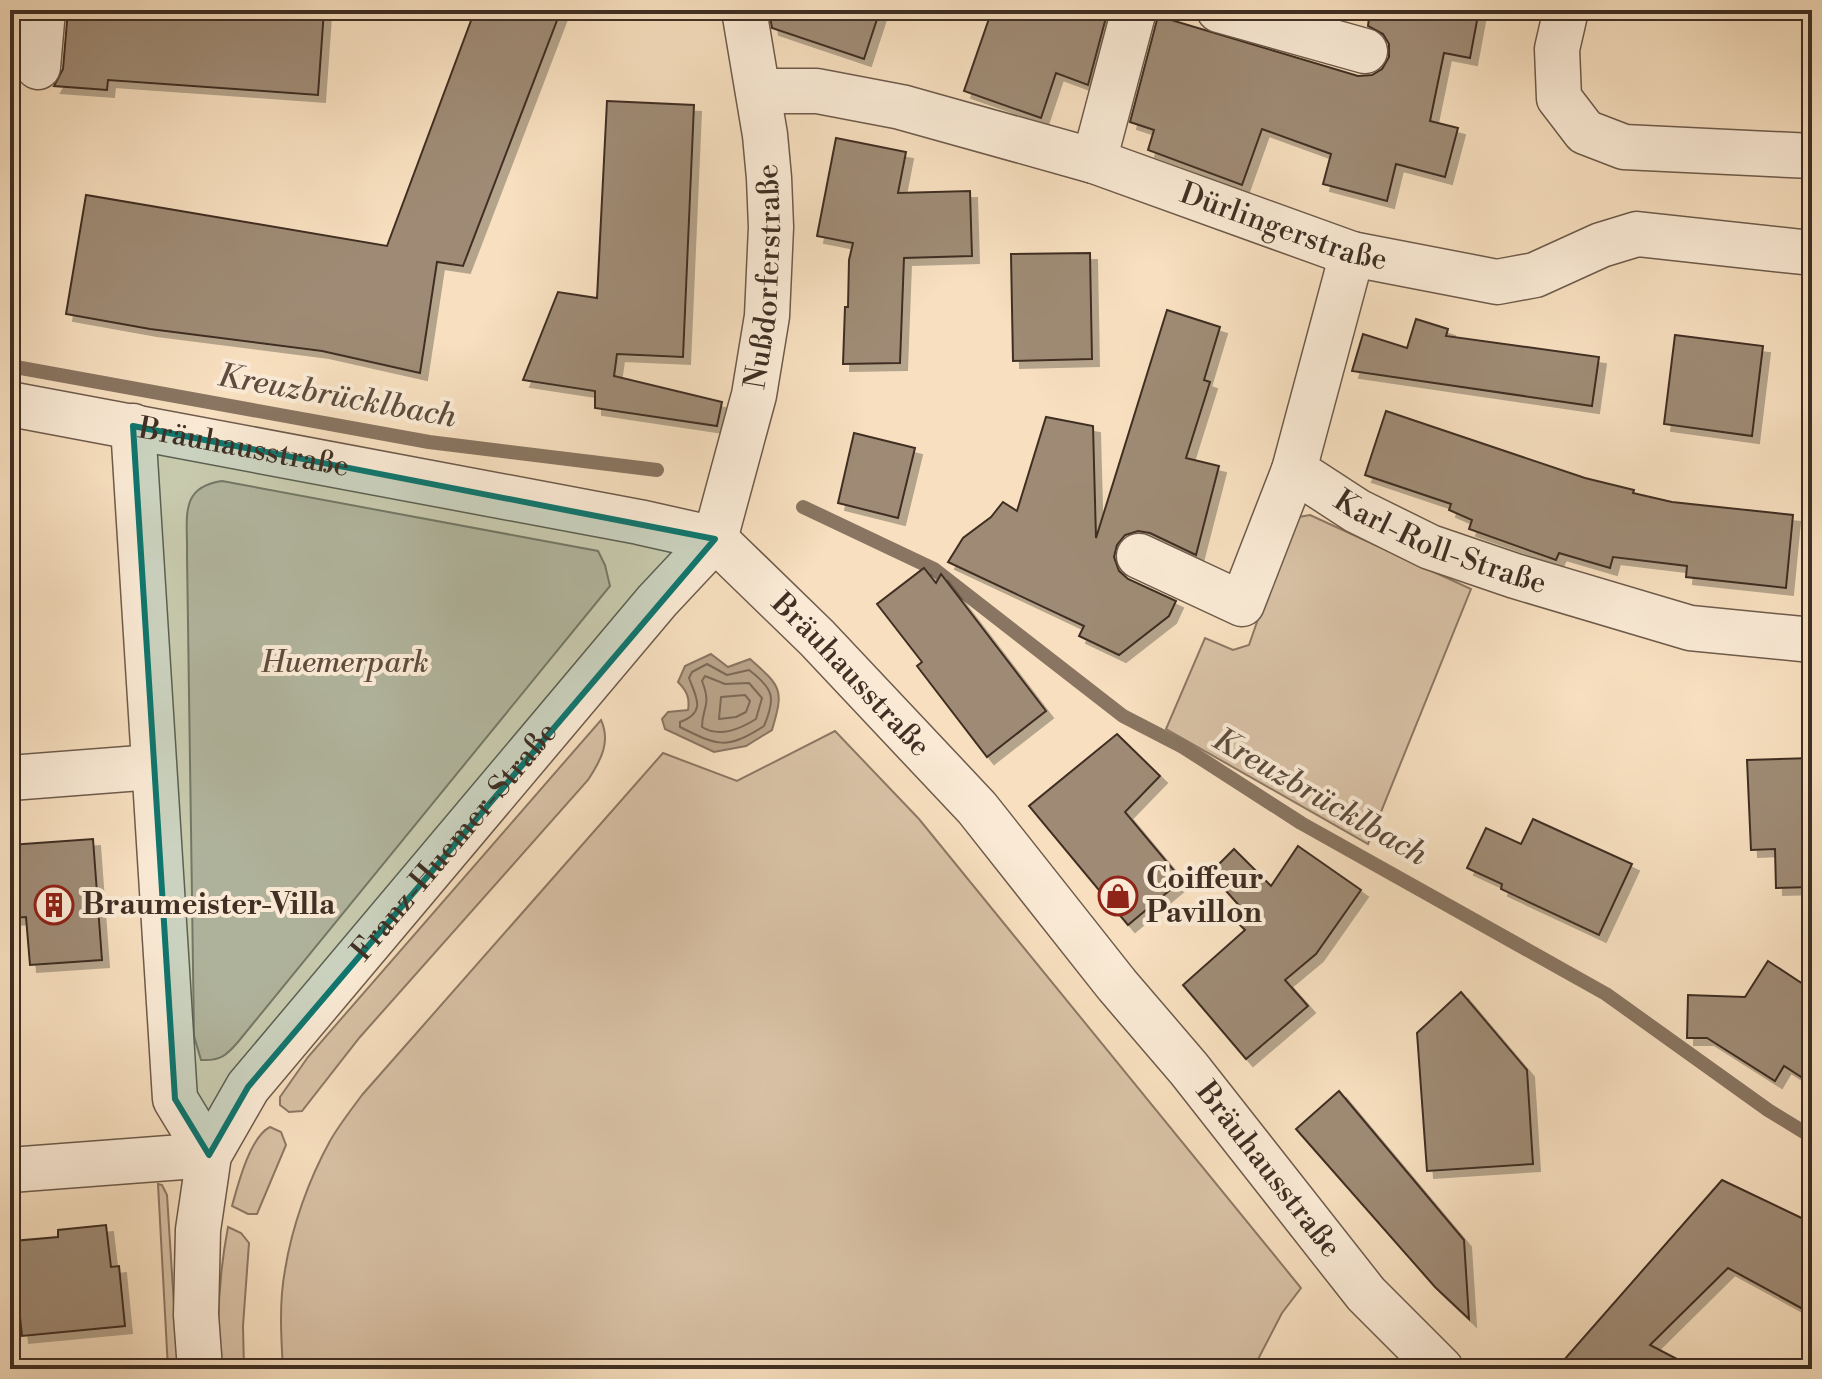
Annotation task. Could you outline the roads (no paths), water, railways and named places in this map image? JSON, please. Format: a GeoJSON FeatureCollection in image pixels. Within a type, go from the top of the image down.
{"type":"FeatureCollection","features":[{"type":"Feature","properties":{"kind":"street"},"geometry":{"type":"LineString","coordinates":[[38,67],[43,10]]}},
{"type":"Feature","properties":{"kind":"street","name":"Nußdorferstraße"},"geometry":{"type":"LineString","coordinates":[[715,539],[754,395],[767,316],[771,227],[769,178],[744,10]]}},
{"type":"Feature","properties":{"kind":"street"},"geometry":{"type":"LineString","coordinates":[[1094,161],[1134,10]]}},
{"type":"Feature","properties":{"kind":"street"},"geometry":{"type":"LineString","coordinates":[[1219,10],[1365,51]]}},
{"type":"Feature","properties":{"kind":"street"},"geometry":{"type":"LineString","coordinates":[[1566,10],[1557,49],[1559,98],[1585,132],[1624,147],[1812,156]]}},
{"type":"Feature","properties":{"kind":"street","name":"Dürlingerstraße"},"geometry":{"type":"LineString","coordinates":[[758,91],[817,91],[901,107],[1094,161],[1352,254],[1497,282],[1535,275],[1601,245],[1637,234],[1812,253]]}},
{"type":"Feature","properties":{"kind":"street"},"geometry":{"type":"LineString","coordinates":[[1139,556],[1242,604],[1294,470],[1352,254]]}},
{"type":"Feature","properties":{"kind":"street","name":"Bräuhausstraße"},"geometry":{"type":"LineString","coordinates":[[10,404],[639,522],[715,539],[817,638],[977,808],[1366,1294],[1441,1369]]}},
{"type":"Feature","properties":{"kind":"street"},"geometry":{"type":"LineString","coordinates":[[10,1170],[209,1155],[175,1099],[133,426]]}},
{"type":"Feature","properties":{"kind":"street","name":"Karl-Roll-Straße"},"geometry":{"type":"LineString","coordinates":[[1294,470],[1357,511],[1430,547],[1515,576],[1690,628],[1812,640]]}},
{"type":"Feature","properties":{"kind":"street","name":"Franz-Huemer-Straße"},"geometry":{"type":"LineString","coordinates":[[200,1369],[196,1315],[198,1230],[209,1155],[248,1087],[657,601],[715,539]]}},
{"type":"Feature","properties":{"kind":"street"},"geometry":{"type":"LineString","coordinates":[[10,778],[153,767]]}},
{"type":"Feature","properties":{"kind":"water"},"geometry":{"type":"Polygon","coordinates":[[[711,654],[728,667],[750,659],[769,676],[778,690],[772,730],[746,746],[714,752],[665,729],[662,719],[668,712],[688,710],[687,695],[678,682],[685,666],[711,654]]]}},
{"type":"Feature","properties":{"kind":"waterway","name":"Kreuzbrücklbach"},"geometry":{"type":"LineString","coordinates":[[10,366],[429,442],[657,470]]}},
{"type":"Feature","properties":{"kind":"waterway","name":"Kreuzbrücklbach"},"geometry":{"type":"LineString","coordinates":[[803,507],[934,569],[1123,716],[1183,747],[1301,823],[1606,994],[1768,1110],[1812,1137]]}},
{"type":"Feature","properties":{"kind":"place","name":"Coiffeur Pavillon"},"geometry":{"type":"Point","coordinates":[1118,896]}},
{"type":"Feature","properties":{"kind":"place","name":"Braumeister-Villa"},"geometry":{"type":"Point","coordinates":[54,905]}},
{"type":"Feature","properties":{"kind":"park label","name":"Huemerpark"},"geometry":{"type":"Point","coordinates":[345,663]}}]}
